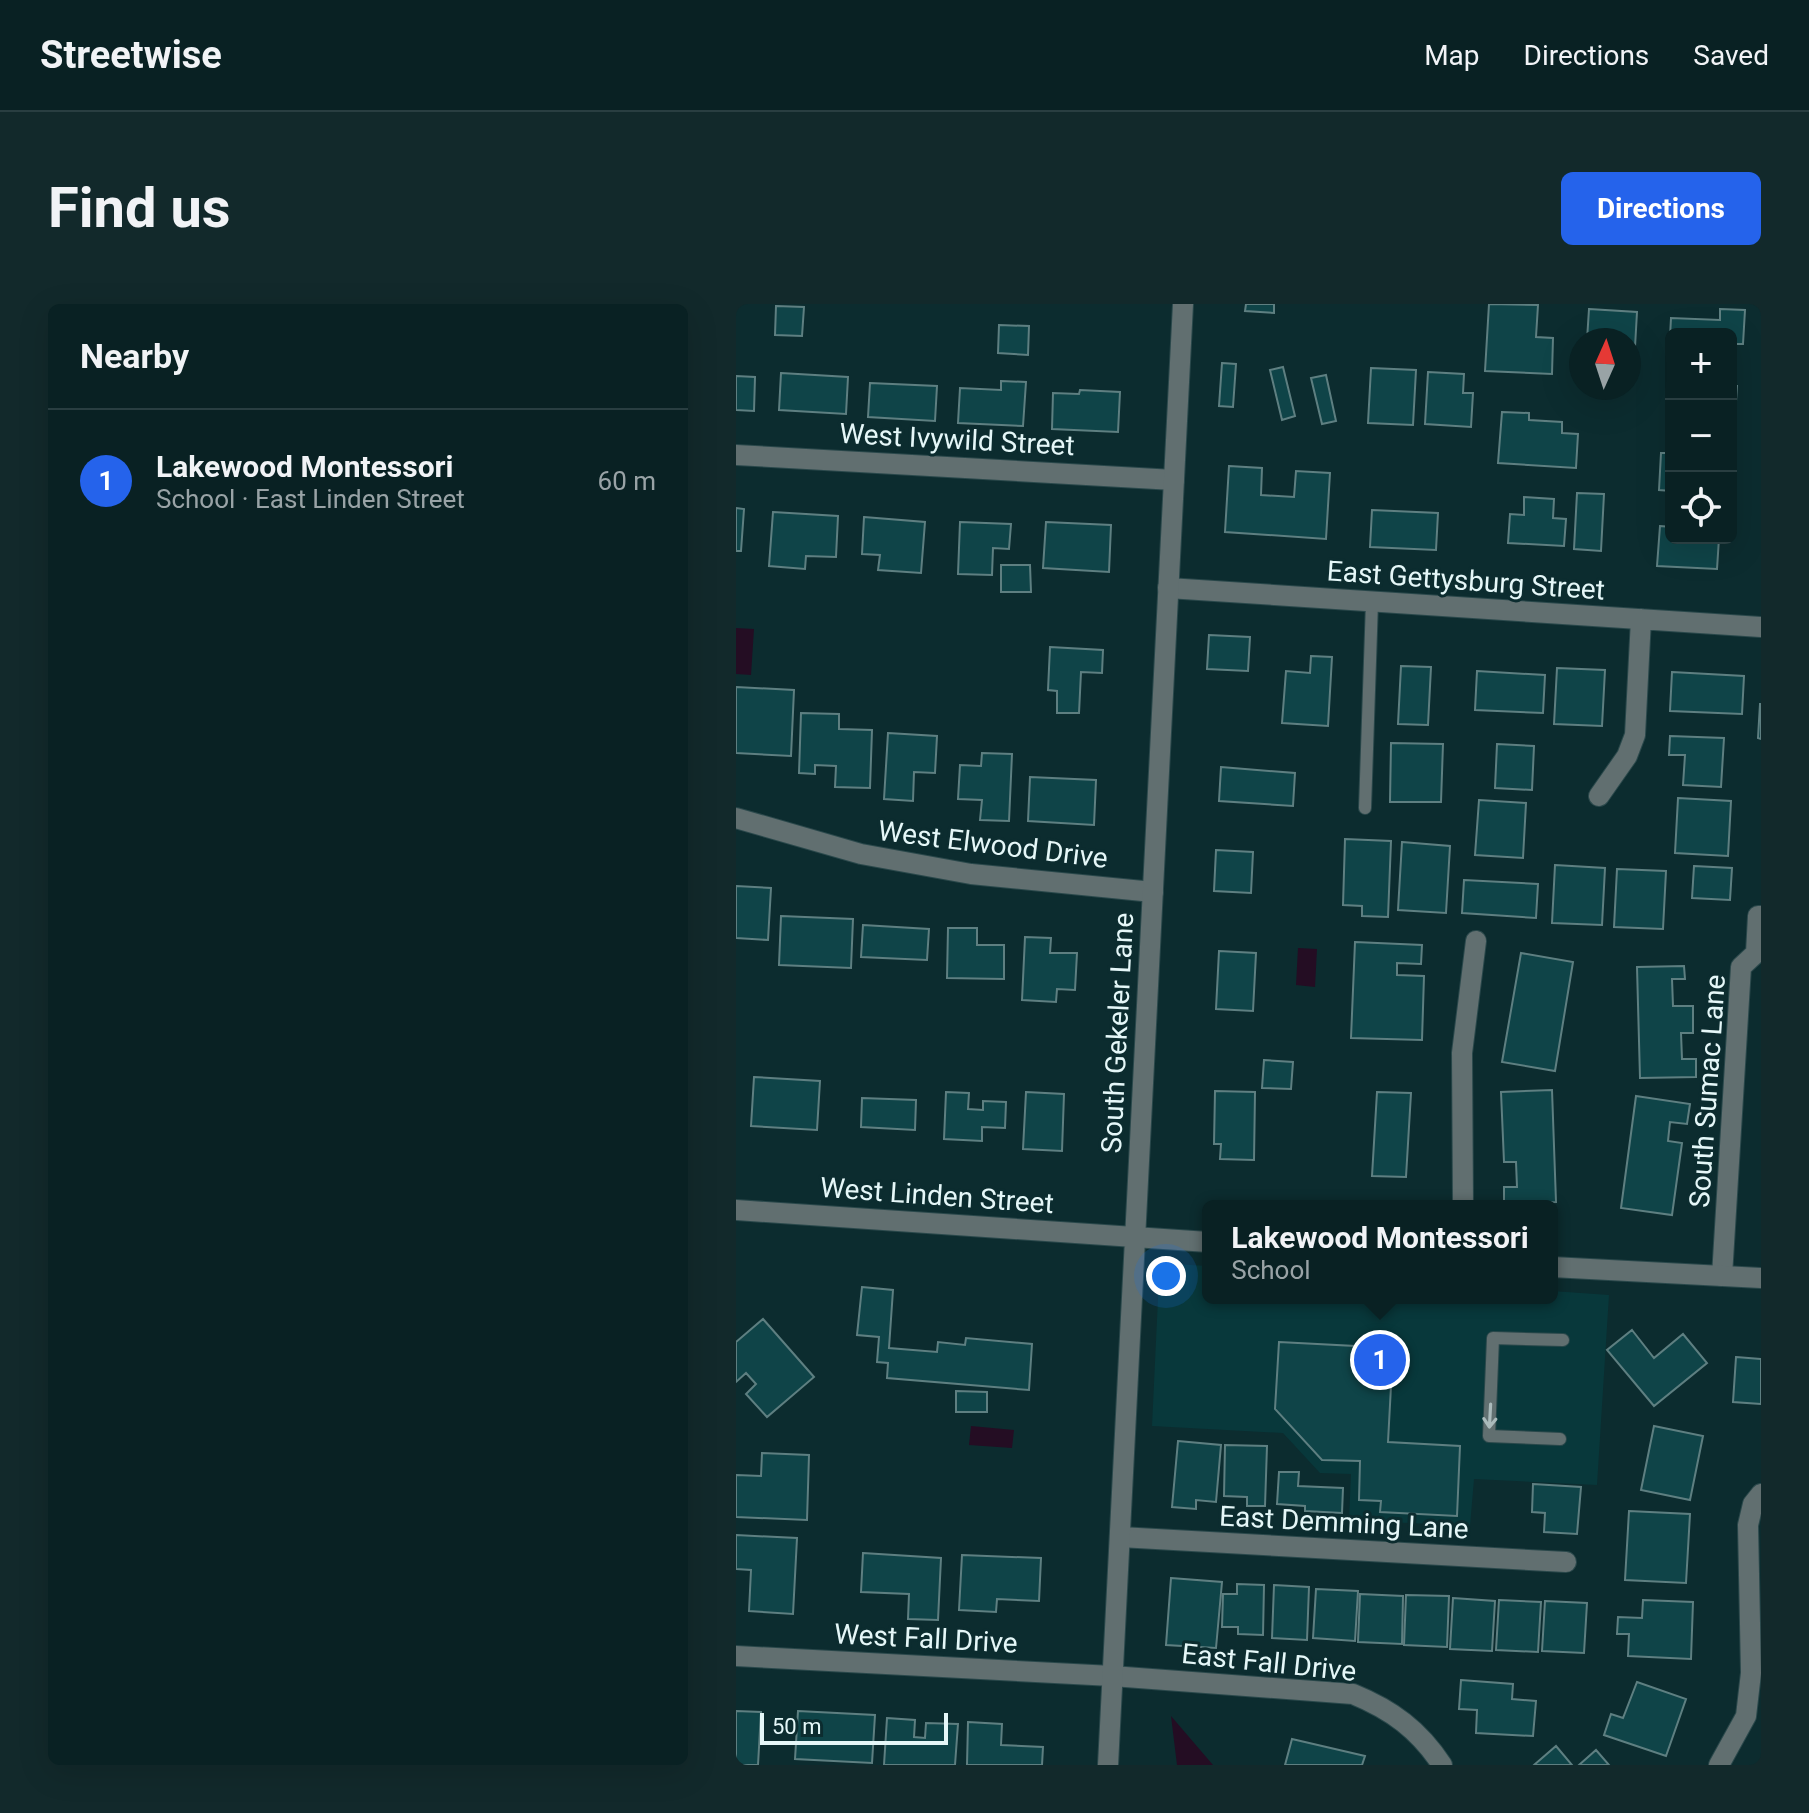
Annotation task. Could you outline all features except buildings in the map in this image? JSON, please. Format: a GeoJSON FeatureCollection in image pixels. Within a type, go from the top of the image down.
{"type":"FeatureCollection","features":[{"type":"Feature","properties":{"kind":"street","name":"South Gekeler Lane"},"geometry":{"type":"LineString","coordinates":[[1108,1765],[1183,304]]}},
{"type":"Feature","properties":{"kind":"street","name":"West Ivywild Street"},"geometry":{"type":"LineString","coordinates":[[736,455],[1174,480]]}},
{"type":"Feature","properties":{"kind":"street","name":"East Gettysburg Street"},"geometry":{"type":"LineString","coordinates":[[1168,588],[1761,627]]}},
{"type":"Feature","properties":{"kind":"street"},"geometry":{"type":"LineString","coordinates":[[1599,796],[1627,756],[1635,735],[1641,619]]}},
{"type":"Feature","properties":{"kind":"street","name":"West Elwood Drive"},"geometry":{"type":"LineString","coordinates":[[736,818],[861,854],[971,874],[1153,892]]}},
{"type":"Feature","properties":{"kind":"street","name":"South Sumac Lane"},"geometry":{"type":"LineString","coordinates":[[1722,1276],[1741,967],[1756,953],[1760,916]]}},
{"type":"Feature","properties":{"kind":"street"},"geometry":{"type":"LineString","coordinates":[[1463,1200],[1462,1053],[1476,941]]}},
{"type":"Feature","properties":{"kind":"street","name":"West Linden Street"},"geometry":{"type":"LineString","coordinates":[[736,1210],[1202,1242]]}},
{"type":"Feature","properties":{"kind":"street"},"geometry":{"type":"LineString","coordinates":[[1558,1267],[1761,1278]]}},
{"type":"Feature","properties":{"kind":"street"},"geometry":{"type":"LineString","coordinates":[[1719,1765],[1746,1716],[1751,1673],[1748,1525],[1753,1504],[1761,1494]]}},
{"type":"Feature","properties":{"kind":"street","name":"East Demming Lane"},"geometry":{"type":"LineString","coordinates":[[1120,1537],[1566,1562]]}},
{"type":"Feature","properties":{"kind":"street","name":"West Fall Drive"},"geometry":{"type":"LineString","coordinates":[[736,1656],[1112,1676]]}},
{"type":"Feature","properties":{"kind":"street","name":"East Fall Drive"},"geometry":{"type":"LineString","coordinates":[[1112,1676],[1353,1694],[1383,1706],[1411,1727],[1442,1765]]}},
{"type":"Feature","properties":{"kind":"lane"},"geometry":{"type":"LineString","coordinates":[[1365,808],[1372,602]]}},
{"type":"Feature","properties":{"kind":"lane"},"geometry":{"type":"LineString","coordinates":[[1560,1439],[1489,1436],[1493,1338],[1563,1340]]}},
{"type":"Feature","properties":{"kind":"shaded area"},"geometry":{"type":"Polygon","coordinates":[[[736,628],[754,629],[751,675],[736,674],[736,628]]]}},
{"type":"Feature","properties":{"kind":"shaded area"},"geometry":{"type":"Polygon","coordinates":[[[1298,948],[1317,949],[1315,987],[1296,985],[1298,948]]]}},
{"type":"Feature","properties":{"kind":"shaded area"},"geometry":{"type":"Polygon","coordinates":[[[1174,1264],[1202,1266],[1202,1304],[1558,1304],[1558,1291],[1609,1295],[1597,1485],[1474,1479],[1470,1526],[1349,1520],[1351,1474],[1320,1473],[1283,1433],[1152,1426],[1159,1277],[1165,1268],[1174,1264]]]}},
{"type":"Feature","properties":{"kind":"shaded area"},"geometry":{"type":"Polygon","coordinates":[[[971,1426],[1014,1430],[1012,1448],[969,1445],[971,1426]]]}},
{"type":"Feature","properties":{"kind":"shaded area"},"geometry":{"type":"Polygon","coordinates":[[[1171,1716],[1213,1765],[1177,1765],[1171,1716]]]}},
{"type":"Feature","properties":{"kind":"place","name":"Lakewood Montessori"},"geometry":{"type":"Point","coordinates":[1380,1360]}}]}
